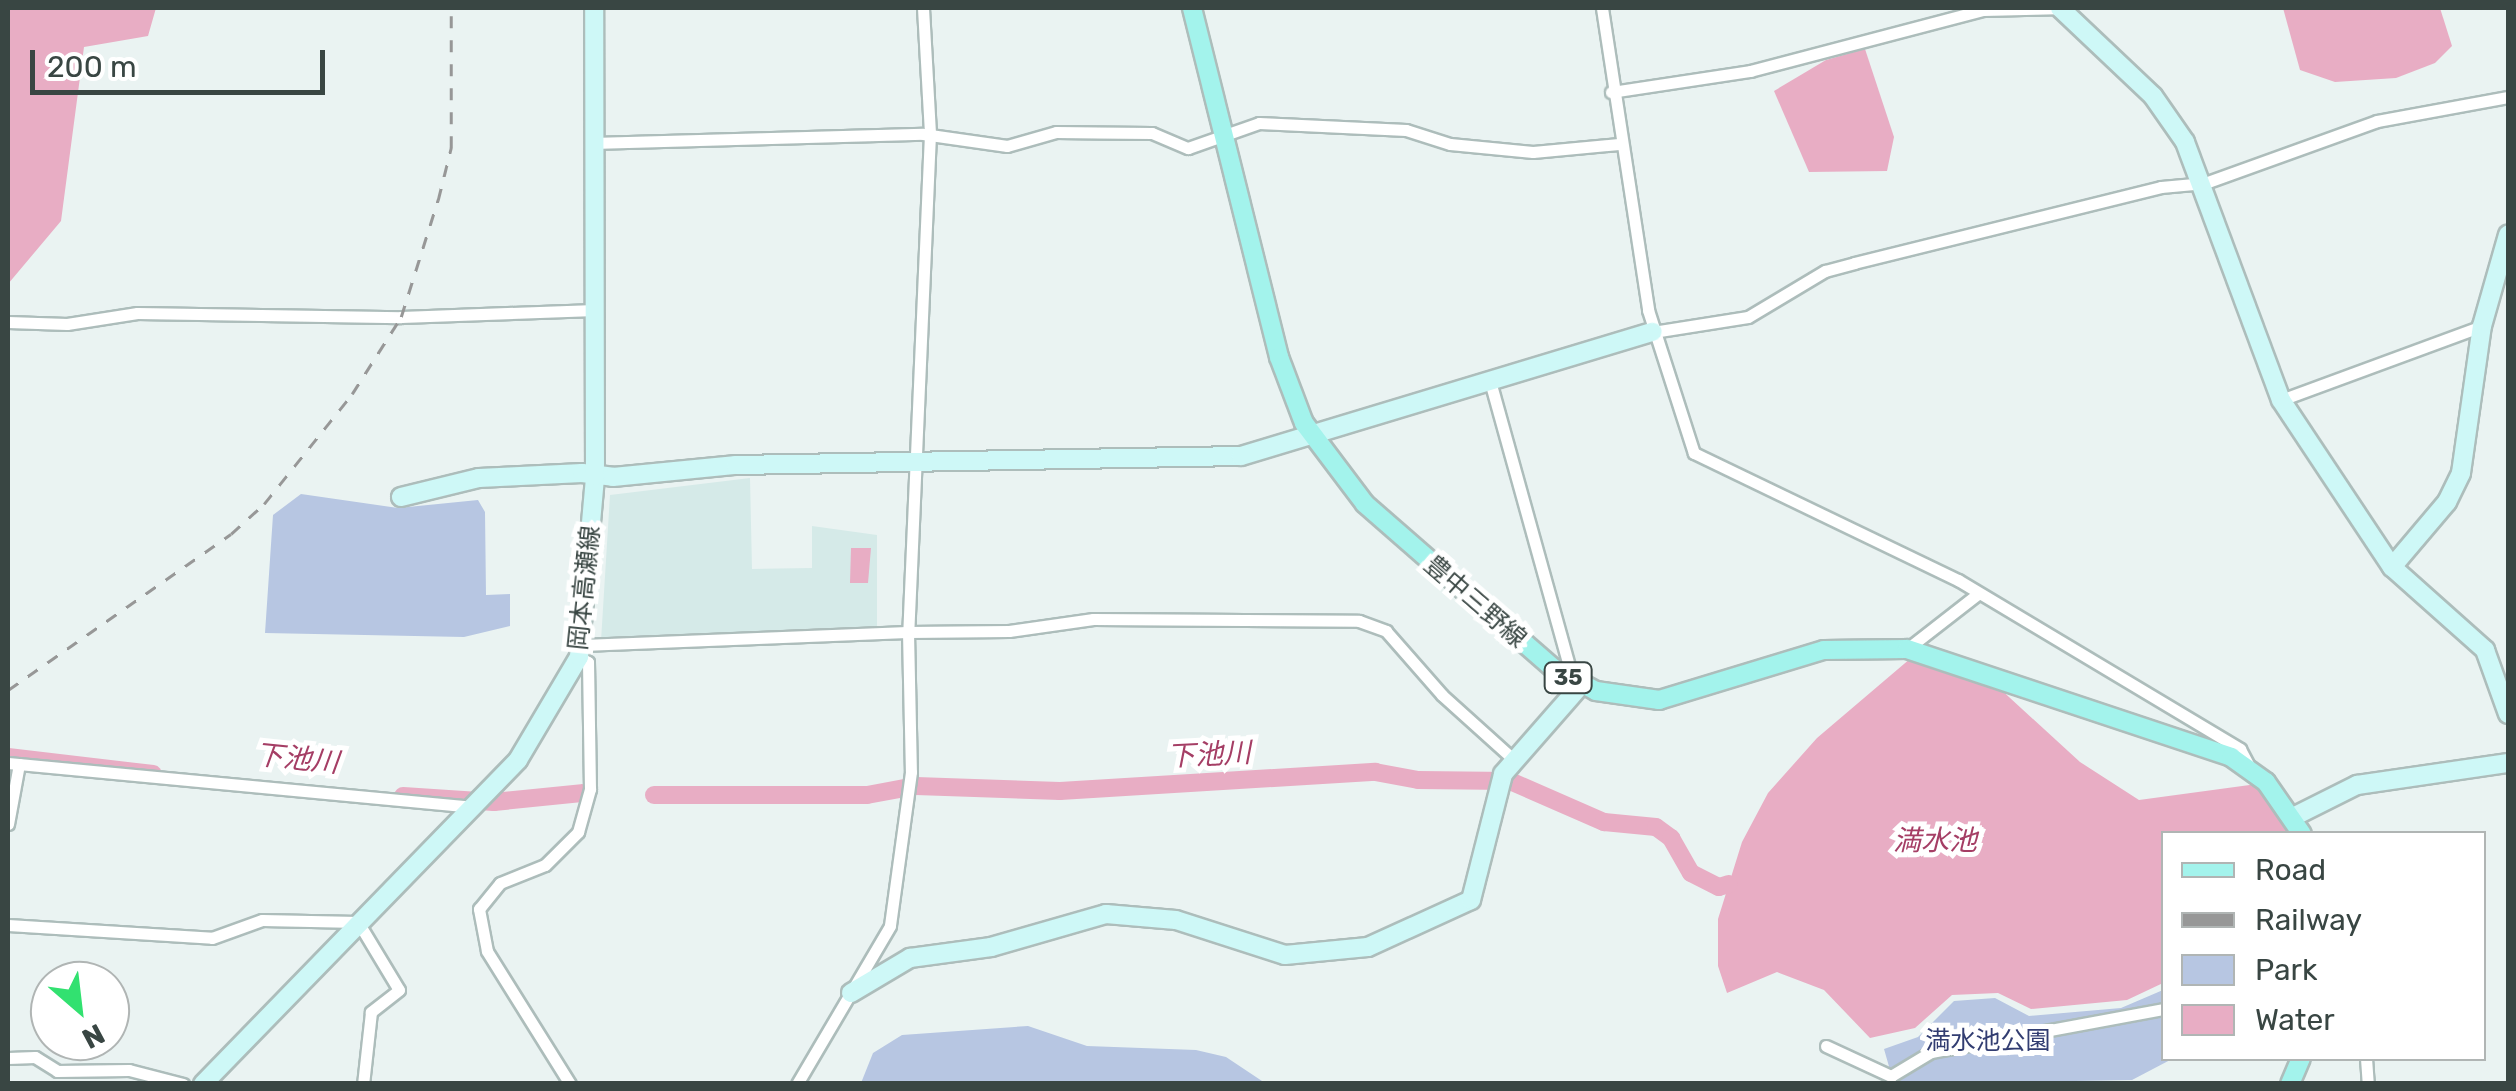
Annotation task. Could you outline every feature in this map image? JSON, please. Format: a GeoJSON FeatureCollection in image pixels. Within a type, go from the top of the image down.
{"type":"FeatureCollection","features":[{"type":"Feature","properties":{"kind":"main road","name":"豊中三野線"},"geometry":{"type":"LineString","coordinates":[[1192,8],[1279,357],[1312,438],[1365,504],[1577,683],[1659,700],[1824,650],[1907,648],[2209,747],[2251,770],[2298,825]]}},
{"type":"Feature","properties":{"kind":"street","name":"岡本高瀬線"},"geometry":{"type":"LineString","coordinates":[[203,1084],[479,801],[550,716],[581,651],[595,476],[594,8]]}},
{"type":"Feature","properties":{"kind":"street"},"geometry":{"type":"LineString","coordinates":[[851,994],[893,911],[911,772],[908,632],[930,134],[923,8]]}},
{"type":"Feature","properties":{"kind":"street"},"geometry":{"type":"LineString","coordinates":[[1602,8],[1619,144],[1652,332],[1687,442],[1702,462],[1904,551],[1979,592],[2240,749],[2251,770]]}},
{"type":"Feature","properties":{"kind":"street"},"geometry":{"type":"LineString","coordinates":[[1611,92],[1750,71],[1983,10],[2062,8],[2153,96],[2205,183],[2281,400],[2392,566],[2476,639],[2508,714]]}},
{"type":"Feature","properties":{"kind":"street"},"geometry":{"type":"LineString","coordinates":[[401,497],[479,478],[916,461],[1241,456],[1312,438],[1652,332],[1748,318],[1825,271],[2162,187],[2205,183],[2377,121],[2508,97]]}},
{"type":"Feature","properties":{"kind":"street"},"geometry":{"type":"LineString","coordinates":[[592,143],[930,134],[1006,146],[1056,132],[1152,133],[1188,148],[1259,123],[1406,130],[1450,144],[1533,152],[1619,144]]}},
{"type":"Feature","properties":{"kind":"street"},"geometry":{"type":"LineString","coordinates":[[2392,566],[2447,502],[2462,473],[2482,326],[2508,235]]}},
{"type":"Feature","properties":{"kind":"street"},"geometry":{"type":"LineString","coordinates":[[2488,298],[2508,286]]}},
{"type":"Feature","properties":{"kind":"street"},"geometry":{"type":"LineString","coordinates":[[8,322],[67,324],[137,314],[401,317],[595,310]]}},
{"type":"Feature","properties":{"kind":"street"},"geometry":{"type":"LineString","coordinates":[[2281,400],[2482,326]]}},
{"type":"Feature","properties":{"kind":"street"},"geometry":{"type":"LineString","coordinates":[[797,1084],[834,1011],[851,994],[910,958],[992,947],[1106,914],[1176,920],[1286,954],[1368,947],[1472,900],[1492,805],[1513,759],[1577,683],[1490,381]]}},
{"type":"Feature","properties":{"kind":"street"},"geometry":{"type":"LineString","coordinates":[[1907,648],[1979,592]]}},
{"type":"Feature","properties":{"kind":"street"},"geometry":{"type":"LineString","coordinates":[[570,1084],[487,951],[479,909],[500,882],[545,865],[578,832],[590,790],[588,662],[581,651],[908,632],[1009,631],[1093,619],[1359,620],[1386,631],[1442,695],[1513,759]]}},
{"type":"Feature","properties":{"kind":"street"},"geometry":{"type":"LineString","coordinates":[[2298,825],[2372,782],[2508,763]]}},
{"type":"Feature","properties":{"kind":"street"},"geometry":{"type":"LineString","coordinates":[[8,824],[13,764],[82,766],[168,783],[479,801]]}},
{"type":"Feature","properties":{"kind":"street"},"geometry":{"type":"LineString","coordinates":[[8,925],[212,938],[262,920],[358,922],[399,990],[370,1012],[363,1084]]}},
{"type":"Feature","properties":{"kind":"street"},"geometry":{"type":"LineString","coordinates":[[1826,1046],[1891,1076],[1931,1052],[2161,1010]]}},
{"type":"Feature","properties":{"kind":"street"},"geometry":{"type":"LineString","coordinates":[[8,1058],[35,1057],[57,1071],[129,1070],[183,1084]]}},
{"type":"Feature","properties":{"kind":"shaded area"},"geometry":{"type":"Polygon","coordinates":[[[750,478],[752,569],[812,568],[812,526],[877,535],[877,630],[601,641],[610,495],[750,478]]]}},
{"type":"Feature","properties":{"kind":"green space"},"geometry":{"type":"Polygon","coordinates":[[[301,494],[398,508],[478,500],[485,512],[486,595],[510,594],[510,626],[464,637],[265,633],[273,515],[301,494]]]}},
{"type":"Feature","properties":{"kind":"green space","name":"満水池公園"},"geometry":{"type":"Polygon","coordinates":[[[2161,991],[2161,1061],[2168,1061],[2132,1080],[1894,1084],[1884,1049],[1918,1037],[1954,1001],[1995,998],[2029,1016],[2121,1008],[2161,991]]]}},
{"type":"Feature","properties":{"kind":"green space"},"geometry":{"type":"Polygon","coordinates":[[[1028,1026],[1087,1046],[1196,1050],[1226,1057],[1265,1083],[861,1083],[873,1053],[902,1035],[1028,1026]]]}},
{"type":"Feature","properties":{"kind":"water"},"geometry":{"type":"Polygon","coordinates":[[[8,8],[156,8],[148,36],[84,47],[61,221],[8,284],[8,8]]]}},
{"type":"Feature","properties":{"kind":"water"},"geometry":{"type":"Polygon","coordinates":[[[2283,8],[2440,8],[2452,46],[2435,63],[2396,78],[2335,82],[2300,70],[2283,8]]]}},
{"type":"Feature","properties":{"kind":"water"},"geometry":{"type":"Polygon","coordinates":[[[1865,49],[1894,137],[1887,171],[1809,172],[1774,91],[1826,60],[1865,49]]]}},
{"type":"Feature","properties":{"kind":"water"},"geometry":{"type":"Polygon","coordinates":[[[851,548],[871,548],[868,583],[850,583],[851,548]]]}},
{"type":"Feature","properties":{"kind":"water","name":"満水池"},"geometry":{"type":"Polygon","coordinates":[[[1911,658],[1997,686],[2080,762],[2139,800],[2257,784],[2291,831],[2161,831],[2161,984],[2127,1000],[2031,1009],[1998,993],[1952,995],[1915,1028],[1870,1038],[1824,990],[1777,972],[1727,993],[1718,966],[1718,919],[1742,842],[1768,793],[1817,738],[1911,658]]]}},
{"type":"Feature","properties":{"kind":"waterway","name":"下池川"},"geometry":{"type":"LineString","coordinates":[[8,757],[153,774]]}},
{"type":"Feature","properties":{"kind":"waterway","name":"下池川"},"geometry":{"type":"LineString","coordinates":[[654,795],[867,795],[916,786],[1060,791],[1375,772],[1418,780],[1510,781],[1604,822],[1656,827],[1671,838],[1691,873],[1719,887],[1729,884]]}},
{"type":"Feature","properties":{"kind":"waterway","name":"下池川"},"geometry":{"type":"LineString","coordinates":[[403,796],[494,802],[582,793]]}},
{"type":"Feature","properties":{"kind":"railway"},"geometry":{"type":"LineString","coordinates":[[8,690],[231,534],[264,504],[352,394],[401,317],[438,200],[451,148],[451,8]]}}]}
